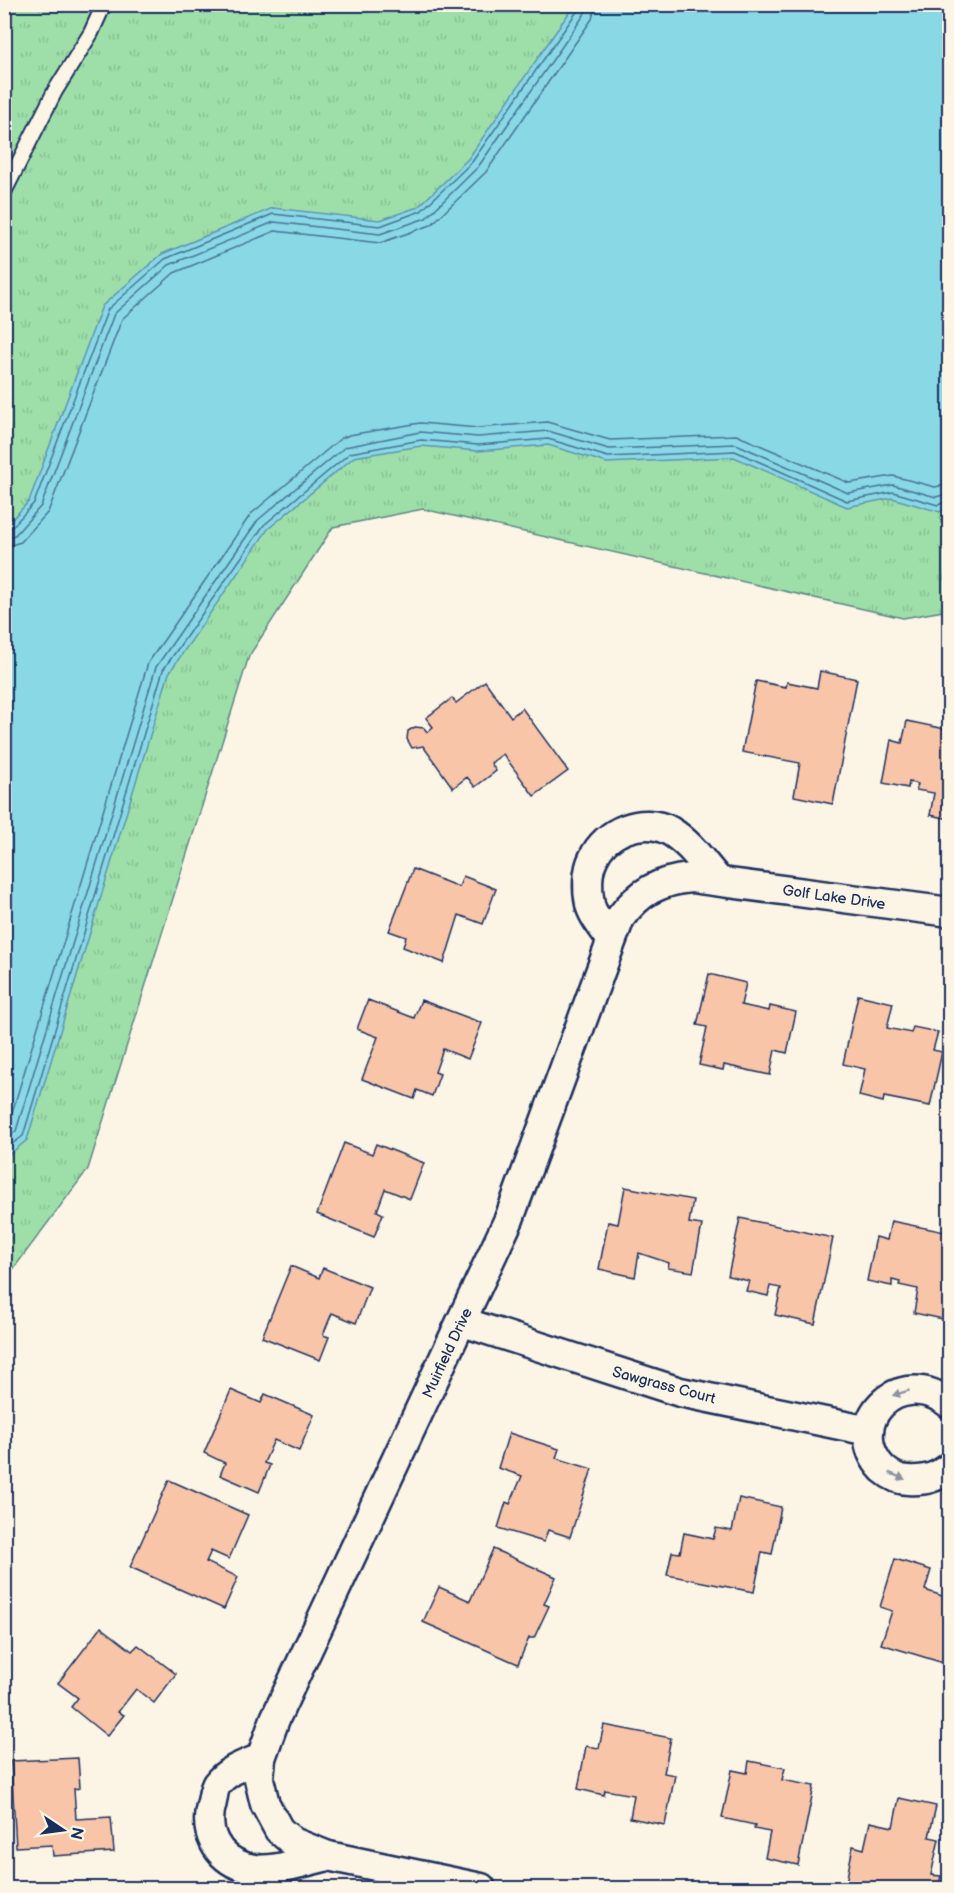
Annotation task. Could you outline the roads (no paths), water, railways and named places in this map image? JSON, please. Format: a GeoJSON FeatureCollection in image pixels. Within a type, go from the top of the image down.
{"type":"FeatureCollection","features":[{"type":"Feature","properties":{"kind":"street"},"geometry":{"type":"LineString","coordinates":[[611,939],[590,906],[589,868],[602,846],[626,829],[642,825],[669,830],[683,841],[718,880]]}},
{"type":"Feature","properties":{"kind":"street","name":"Muirfield Drive"},"geometry":{"type":"LineString","coordinates":[[328,1856],[300,1845],[279,1830],[266,1804],[261,1788],[261,1758],[275,1719],[463,1322],[509,1219],[620,918],[633,900],[648,889],[677,879],[718,880]]}},
{"type":"Feature","properties":{"kind":"street","name":"Golf Lake Drive"},"geometry":{"type":"LineString","coordinates":[[718,880],[950,912]]}},
{"type":"Feature","properties":{"kind":"street","name":"Sawgrass Court"},"geometry":{"type":"LineString","coordinates":[[463,1322],[680,1392],[869,1431]]}},
{"type":"Feature","properties":{"kind":"street"},"geometry":{"type":"LineString","coordinates":[[950,1404],[936,1394],[920,1389],[904,1390],[890,1397],[878,1408],[869,1431],[870,1447],[877,1462],[888,1473],[903,1480],[925,1481],[940,1475],[950,1467]]}},
{"type":"Feature","properties":{"kind":"street"},"geometry":{"type":"LineString","coordinates":[[261,1758],[229,1772],[217,1784],[208,1813],[211,1839],[225,1858],[246,1868],[262,1870],[328,1856],[481,1888]]}},
{"type":"Feature","properties":{"kind":"lane"},"geometry":{"type":"LineString","coordinates":[[4,192],[55,91],[91,33],[104,4]]}},
{"type":"Feature","properties":{"kind":"water"},"geometry":{"type":"Polygon","coordinates":[[[575,4],[949,5],[949,505],[940,512],[892,498],[847,507],[734,457],[607,463],[548,445],[478,451],[421,446],[354,457],[268,529],[169,673],[27,1140],[5,1158],[5,527],[29,501],[102,306],[162,254],[273,208],[380,220],[418,207],[468,159],[575,4]]]}}]}
